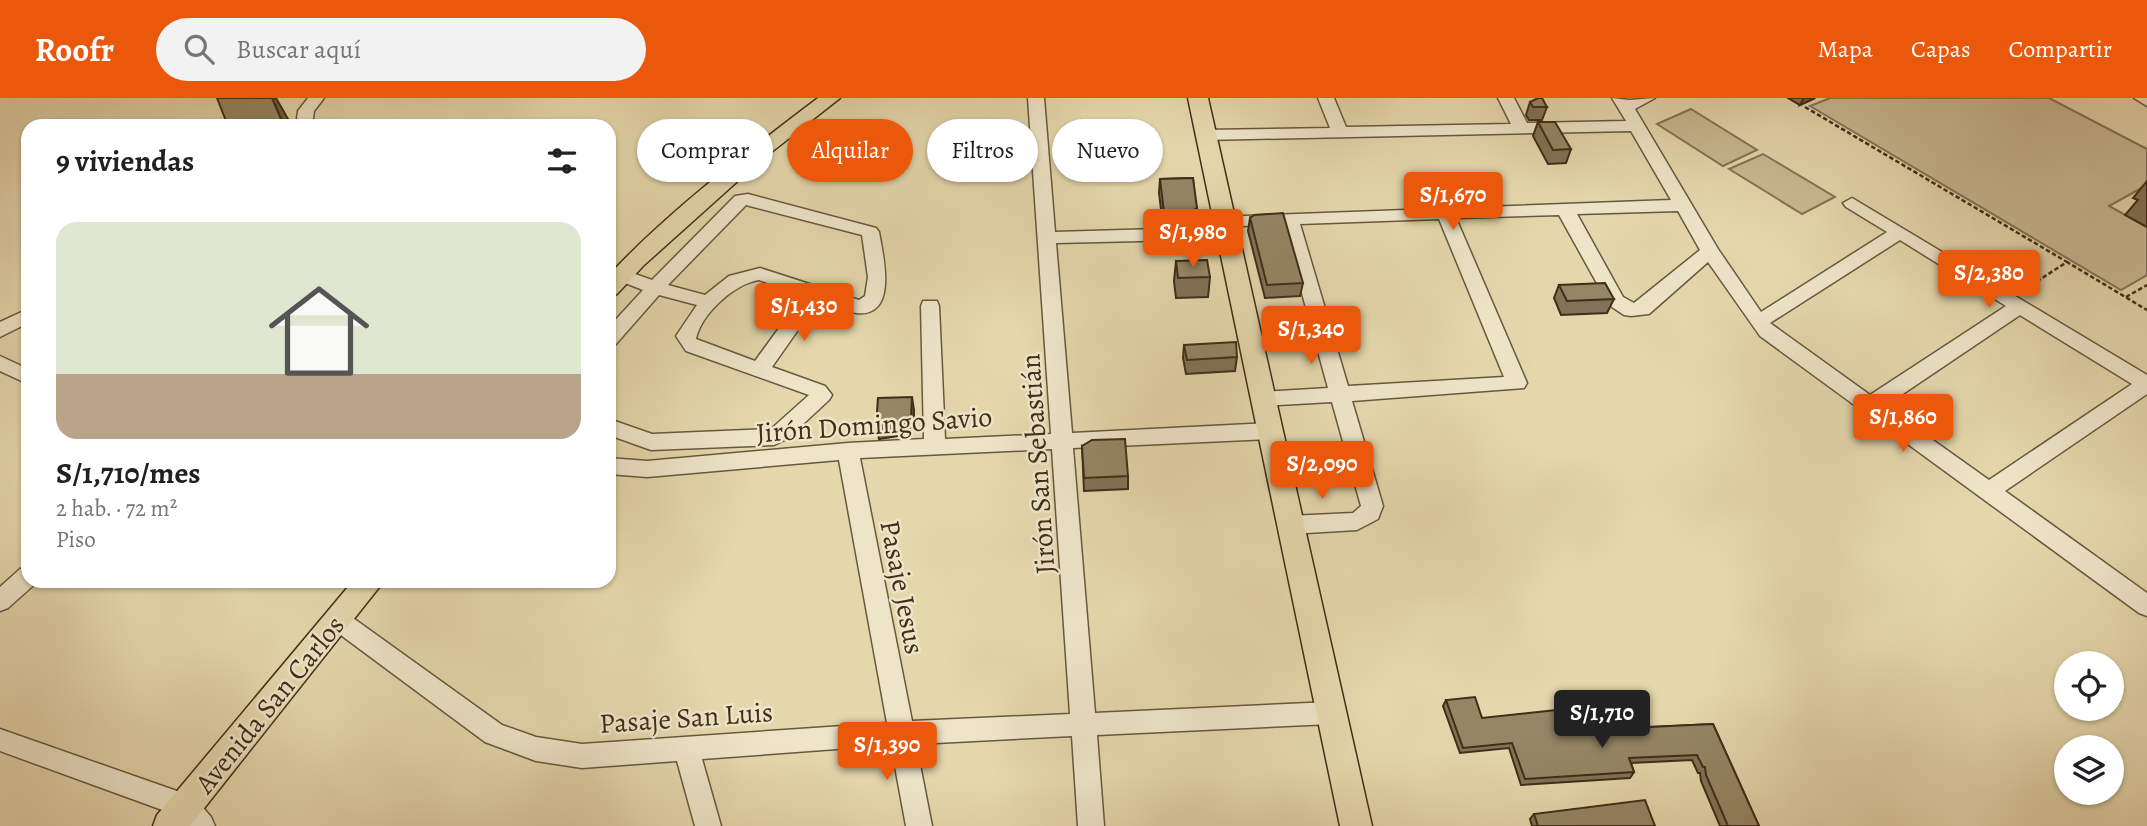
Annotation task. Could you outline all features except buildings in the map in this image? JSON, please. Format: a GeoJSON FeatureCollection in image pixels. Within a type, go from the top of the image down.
{"type":"FeatureCollection","features":[{"type":"Feature","properties":{"kind":"main road"},"geometry":{"type":"LineString","coordinates":[[616,281],[753,157],[830,98]]}},
{"type":"Feature","properties":{"kind":"main road"},"geometry":{"type":"LineString","coordinates":[[1198,98],[1356,826]]}},
{"type":"Feature","properties":{"kind":"main road","name":"Avenida San Carlos"},"geometry":{"type":"LineString","coordinates":[[185,819],[364,588]]}},
{"type":"Feature","properties":{"kind":"street"},"geometry":{"type":"LineString","coordinates":[[305,119],[306,111],[316,98]]}},
{"type":"Feature","properties":{"kind":"street","name":"Jirón San Sebastián"},"geometry":{"type":"LineString","coordinates":[[1036,98],[1091,826]]}},
{"type":"Feature","properties":{"kind":"street"},"geometry":{"type":"LineString","coordinates":[[1326,98],[1340,133]]}},
{"type":"Feature","properties":{"kind":"street"},"geometry":{"type":"LineString","coordinates":[[1506,98],[1522,129]]}},
{"type":"Feature","properties":{"kind":"street"},"geometry":{"type":"LineString","coordinates":[[1647,98],[1623,103],[1710,251],[1758,322],[2147,606]]}},
{"type":"Feature","properties":{"kind":"street"},"geometry":{"type":"LineString","coordinates":[[2142,98],[2147,101]]}},
{"type":"Feature","properties":{"kind":"street"},"geometry":{"type":"LineString","coordinates":[[1205,135],[1635,126]]}},
{"type":"Feature","properties":{"kind":"street"},"geometry":{"type":"LineString","coordinates":[[616,331],[737,202],[748,199],[870,232],[878,288],[872,302],[866,306],[858,307],[760,274],[749,274],[732,281],[708,302],[686,336],[688,342],[822,394],[774,437],[650,442],[616,430]]}},
{"type":"Feature","properties":{"kind":"street"},"geometry":{"type":"LineString","coordinates":[[1852,203],[2147,384],[1989,491]]}},
{"type":"Feature","properties":{"kind":"street"},"geometry":{"type":"LineString","coordinates":[[1048,238],[1224,227],[1290,218],[1682,205]]}},
{"type":"Feature","properties":{"kind":"street"},"geometry":{"type":"LineString","coordinates":[[1565,209],[1616,301],[1631,310],[1642,309],[1710,251]]}},
{"type":"Feature","properties":{"kind":"street"},"geometry":{"type":"LineString","coordinates":[[1262,399],[1517,383],[1445,213]]}},
{"type":"Feature","properties":{"kind":"street"},"geometry":{"type":"LineString","coordinates":[[1290,218],[1372,506],[1370,513],[1357,521],[1290,525]]}},
{"type":"Feature","properties":{"kind":"street"},"geometry":{"type":"LineString","coordinates":[[1758,322],[1899,233]]}},
{"type":"Feature","properties":{"kind":"street"},"geometry":{"type":"LineString","coordinates":[[616,282],[654,288],[708,302]]}},
{"type":"Feature","properties":{"kind":"street"},"geometry":{"type":"LineString","coordinates":[[760,370],[815,292]]}},
{"type":"Feature","properties":{"kind":"street"},"geometry":{"type":"LineString","coordinates":[[1871,405],[2014,303]]}},
{"type":"Feature","properties":{"kind":"street"},"geometry":{"type":"LineString","coordinates":[[930,306],[935,447]]}},
{"type":"Feature","properties":{"kind":"street"},"geometry":{"type":"LineString","coordinates":[[0,330],[21,319]]}},
{"type":"Feature","properties":{"kind":"street"},"geometry":{"type":"LineString","coordinates":[[0,363],[21,374]]}},
{"type":"Feature","properties":{"kind":"street","name":"Jirón Domingo Savio"},"geometry":{"type":"LineString","coordinates":[[616,467],[647,469],[848,451],[1270,431]]}},
{"type":"Feature","properties":{"kind":"street","name":"Pasaje Jesus"},"geometry":{"type":"LineString","coordinates":[[848,451],[919,826]]}},
{"type":"Feature","properties":{"kind":"street"},"geometry":{"type":"LineString","coordinates":[[0,601],[21,582]]}},
{"type":"Feature","properties":{"kind":"street","name":"Pasaje San Luis"},"geometry":{"type":"LineString","coordinates":[[338,620],[494,734],[536,749],[582,757],[900,733],[1331,713]]}},
{"type":"Feature","properties":{"kind":"street"},"geometry":{"type":"LineString","coordinates":[[687,749],[708,826]]}},
{"type":"Feature","properties":{"kind":"street"},"geometry":{"type":"LineString","coordinates":[[5,750],[185,819]]}},
{"type":"Feature","properties":{"kind":"path"},"geometry":{"type":"LineString","coordinates":[[1805,107],[2147,310]]}},
{"type":"Feature","properties":{"kind":"path"},"geometry":{"type":"LineString","coordinates":[[2014,303],[2067,262]]}},
{"type":"Feature","properties":{"kind":"path"},"geometry":{"type":"LineString","coordinates":[[2126,297],[2147,285]]}},
{"type":"Feature","properties":{"kind":"shaded area"},"geometry":{"type":"Polygon","coordinates":[[[1830,98],[2049,98],[2147,149],[2147,185],[2109,206],[2147,227],[2147,275],[2121,290],[1810,106],[1830,98]]]}},
{"type":"Feature","properties":{"kind":"shaded area"},"geometry":{"type":"Polygon","coordinates":[[[1691,109],[1757,150],[1723,166],[1657,124],[1691,109]]]}},
{"type":"Feature","properties":{"kind":"shaded area"},"geometry":{"type":"Polygon","coordinates":[[[1763,154],[1835,197],[1802,214],[1729,169],[1763,154]]]}}]}
